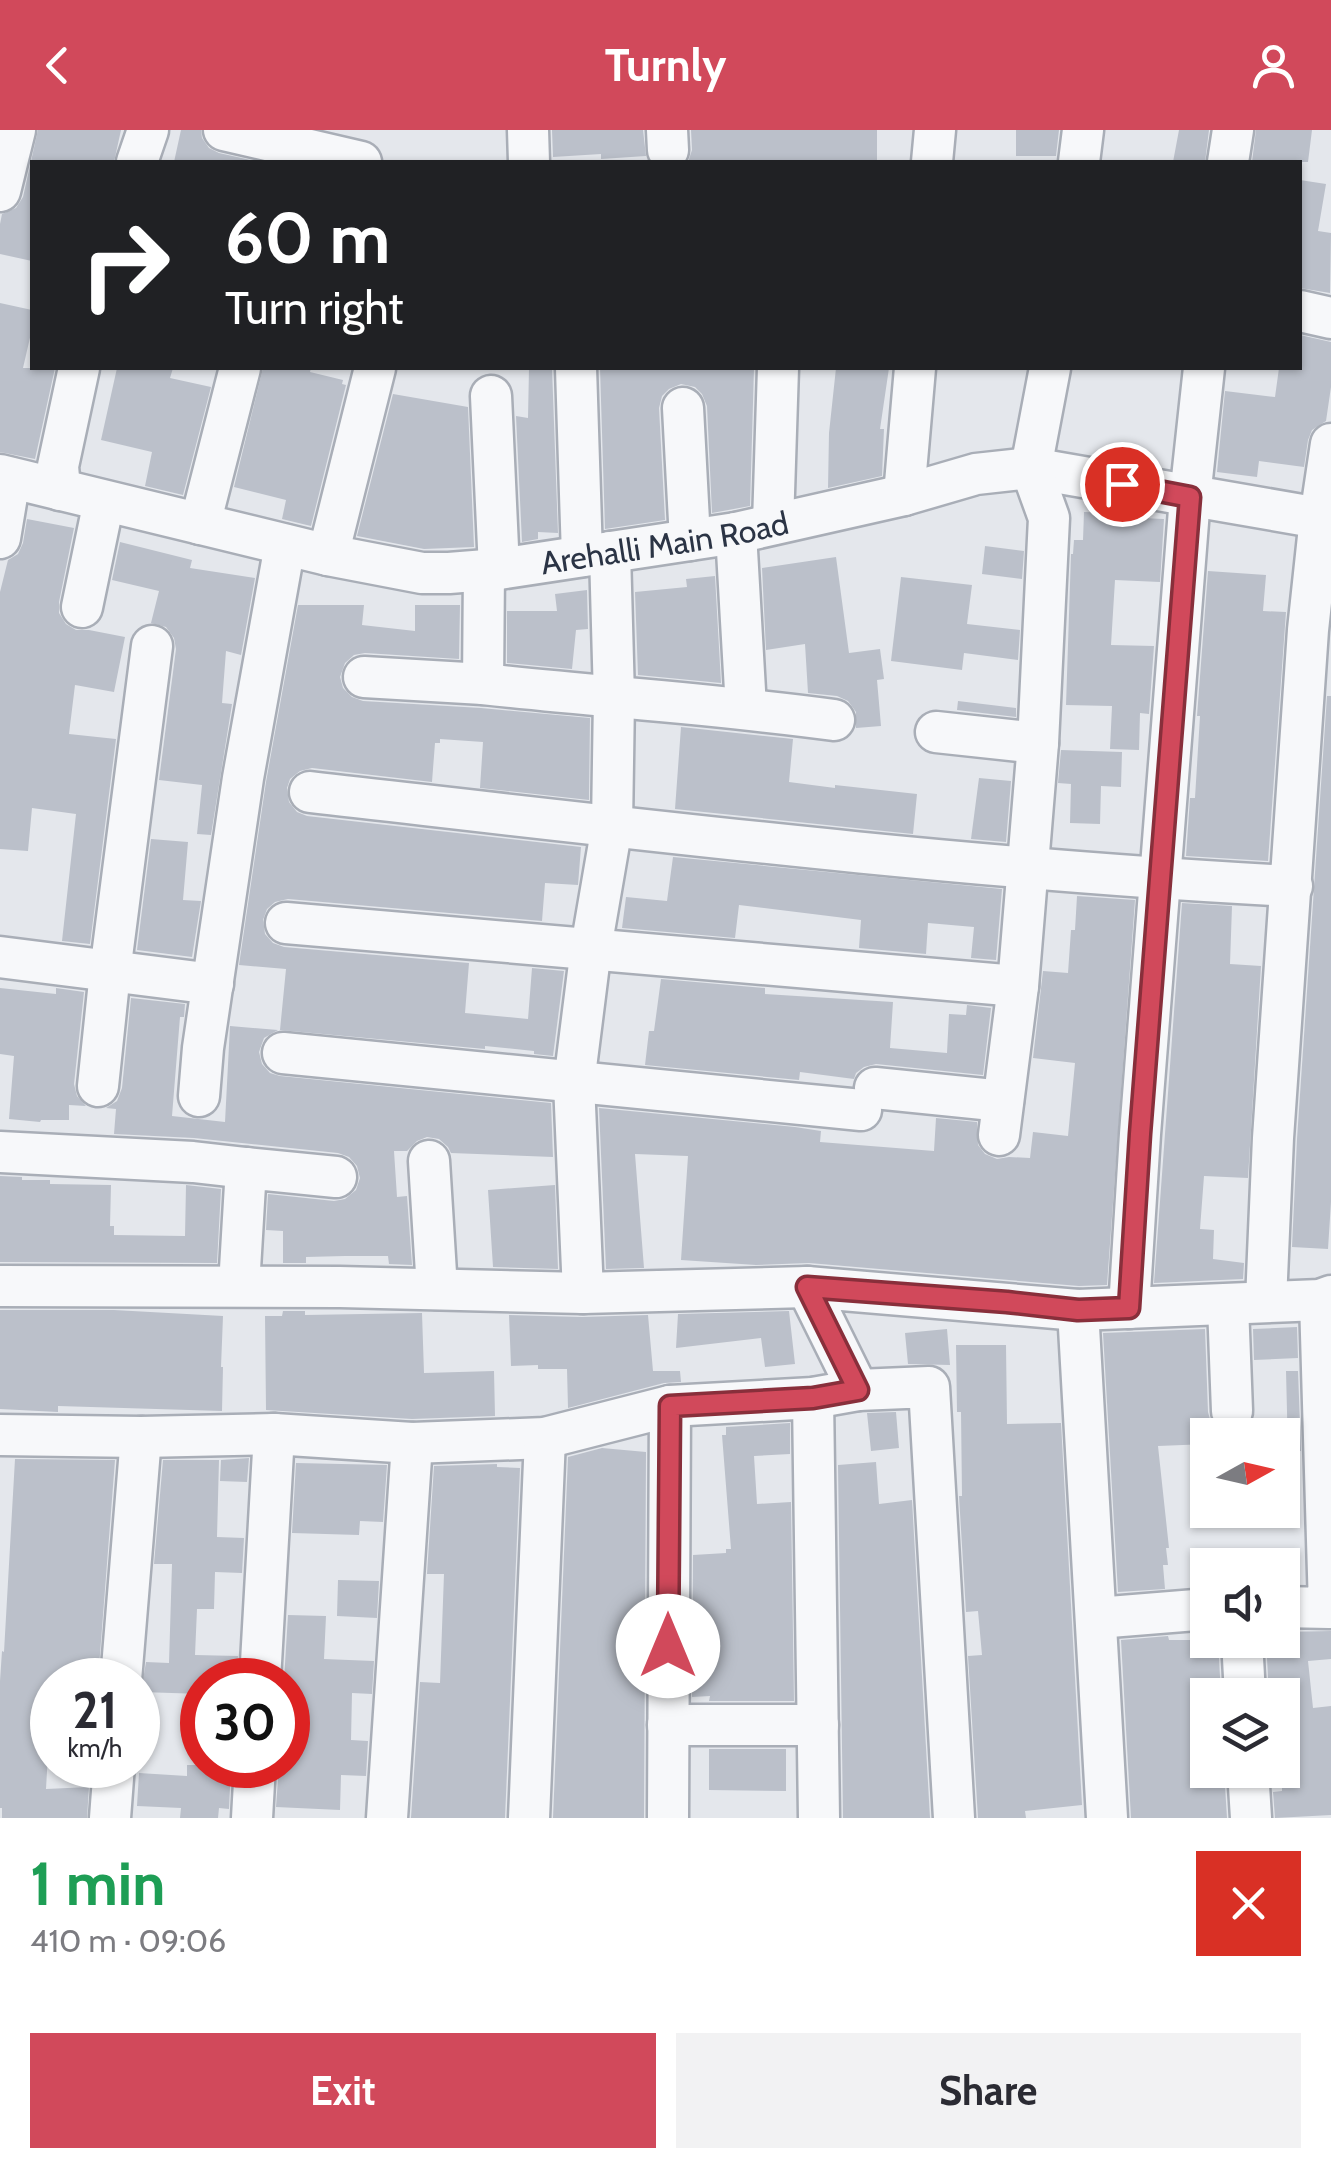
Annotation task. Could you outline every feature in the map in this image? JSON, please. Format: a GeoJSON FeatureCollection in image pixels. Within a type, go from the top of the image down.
{"type":"FeatureCollection","features":[{"type":"Feature","properties":{"kind":"street"},"geometry":{"type":"LineString","coordinates":[[0,191],[15,130]]}},
{"type":"Feature","properties":{"kind":"street"},"geometry":{"type":"LineString","coordinates":[[138,160],[148,130]]}},
{"type":"Feature","properties":{"kind":"street"},"geometry":{"type":"LineString","coordinates":[[224,130],[352,160]]}},
{"type":"Feature","properties":{"kind":"street"},"geometry":{"type":"LineString","coordinates":[[528,130],[529,160]]}},
{"type":"Feature","properties":{"kind":"street"},"geometry":{"type":"LineString","coordinates":[[932,160],[935,130]]}},
{"type":"Feature","properties":{"kind":"street"},"geometry":{"type":"LineString","coordinates":[[1079,160],[1083,130]]}},
{"type":"Feature","properties":{"kind":"street"},"geometry":{"type":"LineString","coordinates":[[1228,160],[1233,130]]}},
{"type":"Feature","properties":{"kind":"street"},"geometry":{"type":"LineString","coordinates":[[1302,311],[1331,318]]}},
{"type":"Feature","properties":{"kind":"street"},"geometry":{"type":"LineString","coordinates":[[60,490],[58,466],[78,370]]}},
{"type":"Feature","properties":{"kind":"street"},"geometry":{"type":"LineString","coordinates":[[200,524],[239,370]]}},
{"type":"Feature","properties":{"kind":"street"},"geometry":{"type":"LineString","coordinates":[[328,556],[374,370]]}},
{"type":"Feature","properties":{"kind":"street"},"geometry":{"type":"LineString","coordinates":[[576,370],[614,698],[612,826],[574,1083],[583,1293]]}},
{"type":"Feature","properties":{"kind":"street"},"geometry":{"type":"LineString","coordinates":[[746,708],[755,528],[778,370]]}},
{"type":"Feature","properties":{"kind":"street"},"geometry":{"type":"LineString","coordinates":[[904,495],[915,370]]}},
{"type":"Feature","properties":{"kind":"street"},"geometry":{"type":"LineString","coordinates":[[283,1053],[574,1083],[868,1099],[1001,1118],[1018,986],[1038,743],[1049,518],[1031,468],[1050,370]]}},
{"type":"Feature","properties":{"kind":"street"},"geometry":{"type":"LineString","coordinates":[[1129,1308],[1190,497],[1204,370]]}},
{"type":"Feature","properties":{"kind":"street"},"geometry":{"type":"LineString","coordinates":[[483,684],[491,569],[491,396]]}},
{"type":"Feature","properties":{"kind":"street"},"geometry":{"type":"LineString","coordinates":[[683,408],[690,540]]}},
{"type":"Feature","properties":{"kind":"street"},"geometry":{"type":"LineString","coordinates":[[1232,1411],[1272,1138],[1308,630],[1326,519],[1331,444]]}},
{"type":"Feature","properties":{"kind":"street","name":"Arehalli Main Road"},"geometry":{"type":"LineString","coordinates":[[5,477],[328,556],[449,574],[690,540],[904,495],[976,474],[1031,468],[1326,519]]}},
{"type":"Feature","properties":{"kind":"street"},"geometry":{"type":"LineString","coordinates":[[0,538],[5,477]]}},
{"type":"Feature","properties":{"kind":"street"},"geometry":{"type":"LineString","coordinates":[[82,607],[104,501]]}},
{"type":"Feature","properties":{"kind":"street"},"geometry":{"type":"LineString","coordinates":[[199,1096],[243,778],[285,545]]}},
{"type":"Feature","properties":{"kind":"street"},"geometry":{"type":"LineString","coordinates":[[98,1086],[152,646]]}},
{"type":"Feature","properties":{"kind":"street"},"geometry":{"type":"LineString","coordinates":[[364,677],[746,708],[834,720]]}},
{"type":"Feature","properties":{"kind":"street"},"geometry":{"type":"LineString","coordinates":[[936,732],[1038,743]]}},
{"type":"Feature","properties":{"kind":"street"},"geometry":{"type":"LineString","coordinates":[[310,792],[1027,868],[1292,886]]}},
{"type":"Feature","properties":{"kind":"street"},"geometry":{"type":"LineString","coordinates":[[286,923],[1018,986]]}},
{"type":"Feature","properties":{"kind":"street"},"geometry":{"type":"LineString","coordinates":[[0,957],[213,984]]}},
{"type":"Feature","properties":{"kind":"street"},"geometry":{"type":"LineString","coordinates":[[0,1152],[193,1162],[336,1177]]}},
{"type":"Feature","properties":{"kind":"street"},"geometry":{"type":"LineString","coordinates":[[429,1161],[438,1289]]}},
{"type":"Feature","properties":{"kind":"street"},"geometry":{"type":"LineString","coordinates":[[239,1286],[246,1168]]}},
{"type":"Feature","properties":{"kind":"street"},"geometry":{"type":"LineString","coordinates":[[0,1286],[583,1293],[807,1287],[1078,1310],[1325,1298],[1330,1608],[1300,1607]]}},
{"type":"Feature","properties":{"kind":"street"},"geometry":{"type":"LineString","coordinates":[[807,1287],[858,1390]]}},
{"type":"Feature","properties":{"kind":"street"},"geometry":{"type":"LineString","coordinates":[[1078,1310],[1107,1818]]}},
{"type":"Feature","properties":{"kind":"street"},"geometry":{"type":"LineString","coordinates":[[0,1435],[274,1434],[412,1443],[545,1438],[670,1406],[929,1387],[954,1818]]}},
{"type":"Feature","properties":{"kind":"street"},"geometry":{"type":"LineString","coordinates":[[813,1398],[819,1818]]}},
{"type":"Feature","properties":{"kind":"street"},"geometry":{"type":"LineString","coordinates":[[668,1818],[670,1406]]}},
{"type":"Feature","properties":{"kind":"street"},"geometry":{"type":"LineString","coordinates":[[261,1658],[274,1434]]}},
{"type":"Feature","properties":{"kind":"street"},"geometry":{"type":"LineString","coordinates":[[123,1658],[141,1437]]}},
{"type":"Feature","properties":{"kind":"street"},"geometry":{"type":"LineString","coordinates":[[529,1818],[545,1438]]}},
{"type":"Feature","properties":{"kind":"street"},"geometry":{"type":"LineString","coordinates":[[387,1818],[412,1443]]}},
{"type":"Feature","properties":{"kind":"street"},"geometry":{"type":"LineString","coordinates":[[1097,1618],[1190,1610]]}},
{"type":"Feature","properties":{"kind":"street"},"geometry":{"type":"LineString","coordinates":[[668,1725],[818,1724]]}},
{"type":"Feature","properties":{"kind":"street"},"geometry":{"type":"LineString","coordinates":[[110,1818],[112,1788]]}},
{"type":"Feature","properties":{"kind":"street"},"geometry":{"type":"LineString","coordinates":[[252,1818],[254,1788]]}},
{"type":"Feature","properties":{"kind":"street"},"geometry":{"type":"LineString","coordinates":[[1249,1788],[1251,1818]]}},
{"type":"Feature","properties":{"kind":"building"},"geometry":{"type":"Polygon","coordinates":[[[38,130],[121,130],[114,160],[31,160],[38,130]]]}},
{"type":"Feature","properties":{"kind":"building"},"geometry":{"type":"Polygon","coordinates":[[[181,130],[201,130],[209,148],[250,160],[174,160],[181,130]]]}},
{"type":"Feature","properties":{"kind":"building"},"geometry":{"type":"Polygon","coordinates":[[[552,130],[643,130],[646,156],[553,157],[552,130]]]}},
{"type":"Feature","properties":{"kind":"building"},"geometry":{"type":"Polygon","coordinates":[[[691,130],[877,130],[877,160],[689,160],[691,130]]]}},
{"type":"Feature","properties":{"kind":"building"},"geometry":{"type":"Polygon","coordinates":[[[1016,130],[1059,130],[1056,156],[1016,156],[1016,130]]]}},
{"type":"Feature","properties":{"kind":"building"},"geometry":{"type":"Polygon","coordinates":[[[1179,130],[1209,130],[1205,160],[1173,160],[1179,130]]]}},
{"type":"Feature","properties":{"kind":"building"},"geometry":{"type":"Polygon","coordinates":[[[1256,130],[1312,130],[1308,162],[1252,160],[1256,130]]]}},
{"type":"Feature","properties":{"kind":"building"},"geometry":{"type":"Polygon","coordinates":[[[30,166],[30,261],[0,254],[2,214],[16,208],[23,197],[30,166]]]}},
{"type":"Feature","properties":{"kind":"building"},"geometry":{"type":"Polygon","coordinates":[[[1302,180],[1326,184],[1318,231],[1331,233],[1330,293],[1302,288],[1302,180]]]}},
{"type":"Feature","properties":{"kind":"building"},"geometry":{"type":"Polygon","coordinates":[[[0,303],[30,310],[30,338],[23,368],[55,370],[35,459],[0,452],[0,303]]]}},
{"type":"Feature","properties":{"kind":"building"},"geometry":{"type":"Polygon","coordinates":[[[1302,335],[1331,342],[1326,421],[1312,430],[1304,467],[1259,461],[1257,477],[1217,472],[1225,391],[1275,397],[1279,370],[1302,370],[1302,335]]]}},
{"type":"Feature","properties":{"kind":"building"},"geometry":{"type":"Polygon","coordinates":[[[117,370],[172,370],[170,378],[211,387],[183,495],[145,486],[152,452],[101,440],[117,370]]]}},
{"type":"Feature","properties":{"kind":"building"},"geometry":{"type":"Polygon","coordinates":[[[263,370],[310,370],[343,380],[346,385],[311,526],[282,519],[286,500],[234,487],[263,370]]]}},
{"type":"Feature","properties":{"kind":"building"},"geometry":{"type":"Polygon","coordinates":[[[529,370],[552,370],[558,533],[538,532],[538,539],[522,542],[516,416],[528,418],[529,370]]]}},
{"type":"Feature","properties":{"kind":"building"},"geometry":{"type":"Polygon","coordinates":[[[600,370],[754,370],[750,506],[712,513],[707,406],[695,387],[681,384],[662,396],[659,408],[665,520],[605,529],[600,370]]]}},
{"type":"Feature","properties":{"kind":"building"},"geometry":{"type":"Polygon","coordinates":[[[836,370],[889,370],[880,429],[884,429],[882,476],[828,488],[836,370]]]}},
{"type":"Feature","properties":{"kind":"building"},"geometry":{"type":"Polygon","coordinates":[[[393,394],[468,407],[474,547],[424,549],[357,536],[393,394]]]}},
{"type":"Feature","properties":{"kind":"building"},"geometry":{"type":"Polygon","coordinates":[[[1084,512],[1164,519],[1160,582],[1115,580],[1111,645],[1154,646],[1149,714],[1140,713],[1139,750],[1110,749],[1112,706],[1066,705],[1071,554],[1074,540],[1083,540],[1084,512]]]}},
{"type":"Feature","properties":{"kind":"building"},"geometry":{"type":"Polygon","coordinates":[[[27,519],[74,528],[59,602],[59,613],[66,624],[76,630],[125,637],[114,692],[75,685],[69,734],[116,739],[90,944],[62,941],[76,814],[32,808],[28,851],[0,849],[0,592],[8,560],[18,554],[23,543],[27,519]]]}},
{"type":"Feature","properties":{"kind":"building"},"geometry":{"type":"Polygon","coordinates":[[[120,542],[192,560],[190,568],[255,578],[241,655],[226,651],[222,703],[232,704],[211,835],[197,834],[202,785],[159,780],[176,649],[166,627],[151,623],[159,591],[112,580],[120,542]]]}},
{"type":"Feature","properties":{"kind":"building"},"geometry":{"type":"Polygon","coordinates":[[[985,546],[1024,551],[1022,579],[982,574],[985,546]]]}},
{"type":"Feature","properties":{"kind":"building"},"geometry":{"type":"Polygon","coordinates":[[[836,557],[849,653],[880,649],[884,679],[877,680],[881,726],[856,728],[856,712],[848,701],[808,693],[805,644],[766,650],[762,568],[836,557]]]}},
{"type":"Feature","properties":{"kind":"building"},"geometry":{"type":"Polygon","coordinates":[[[1208,571],[1266,575],[1263,611],[1286,612],[1268,861],[1186,856],[1190,798],[1195,798],[1208,571]]]}},
{"type":"Feature","properties":{"kind":"building"},"geometry":{"type":"Polygon","coordinates":[[[715,576],[721,683],[638,675],[635,592],[687,587],[686,579],[715,576]]]}},
{"type":"Feature","properties":{"kind":"building"},"geometry":{"type":"Polygon","coordinates":[[[901,577],[972,585],[967,624],[1020,630],[1018,660],[964,653],[962,670],[891,661],[901,577]]]}},
{"type":"Feature","properties":{"kind":"building"},"geometry":{"type":"Polygon","coordinates":[[[587,590],[588,629],[576,630],[572,669],[507,663],[507,611],[557,611],[555,594],[587,590]]]}},
{"type":"Feature","properties":{"kind":"building"},"geometry":{"type":"Polygon","coordinates":[[[298,605],[364,605],[362,625],[415,631],[415,605],[460,605],[459,659],[354,655],[345,663],[340,677],[343,688],[352,697],[363,701],[590,718],[589,800],[480,788],[483,742],[440,739],[440,743],[435,743],[432,782],[312,768],[290,779],[287,788],[289,802],[307,816],[581,847],[578,885],[545,883],[542,921],[288,899],[275,902],[263,920],[265,934],[284,947],[469,963],[465,1013],[528,1019],[532,968],[564,971],[553,1056],[485,1046],[280,1030],[286,969],[239,965],[298,605]]]}},
{"type":"Feature","properties":{"kind":"building"},"geometry":{"type":"Polygon","coordinates":[[[1327,696],[1331,696],[1328,1249],[1292,1247],[1327,696]]]}},
{"type":"Feature","properties":{"kind":"building"},"geometry":{"type":"Polygon","coordinates":[[[958,701],[1016,708],[1016,717],[957,710],[958,701]]]}},
{"type":"Feature","properties":{"kind":"building"},"geometry":{"type":"Polygon","coordinates":[[[681,727],[793,739],[789,782],[917,794],[913,834],[675,809],[681,727]]]}},
{"type":"Feature","properties":{"kind":"building"},"geometry":{"type":"Polygon","coordinates":[[[1061,750],[1122,752],[1121,787],[1101,786],[1100,824],[1070,823],[1071,784],[1058,783],[1061,750]]]}},
{"type":"Feature","properties":{"kind":"building"},"geometry":{"type":"Polygon","coordinates":[[[979,778],[1011,781],[1006,842],[971,839],[979,778]]]}},
{"type":"Feature","properties":{"kind":"building"},"geometry":{"type":"Polygon","coordinates":[[[151,839],[188,842],[183,900],[201,901],[192,957],[137,950],[151,839]]]}},
{"type":"Feature","properties":{"kind":"building"},"geometry":{"type":"Polygon","coordinates":[[[673,857],[1002,889],[996,960],[971,958],[974,927],[928,923],[926,954],[859,948],[861,920],[739,905],[735,938],[622,928],[626,897],[667,901],[673,857]]]}},
{"type":"Feature","properties":{"kind":"building"},"geometry":{"type":"Polygon","coordinates":[[[1077,896],[1135,900],[1107,1285],[1079,1286],[809,1263],[756,1265],[681,1260],[688,1156],[635,1154],[644,1268],[606,1269],[599,1108],[795,1127],[821,1131],[820,1142],[934,1151],[936,1118],[977,1122],[978,1145],[985,1154],[997,1159],[1030,1158],[1033,1132],[1068,1136],[1075,1063],[1033,1058],[1043,971],[1068,973],[1077,896]]]}},
{"type":"Feature","properties":{"kind":"building"},"geometry":{"type":"Polygon","coordinates":[[[1182,903],[1232,906],[1230,964],[1261,966],[1248,1178],[1204,1176],[1200,1229],[1214,1230],[1213,1259],[1244,1263],[1243,1279],[1154,1283],[1182,903]]]}},
{"type":"Feature","properties":{"kind":"building"},"geometry":{"type":"Polygon","coordinates":[[[661,979],[765,988],[765,994],[893,1002],[890,1048],[947,1053],[949,1014],[966,1015],[967,1005],[991,1008],[983,1075],[876,1064],[864,1067],[854,1079],[800,1072],[799,1080],[645,1065],[661,979]]]}},
{"type":"Feature","properties":{"kind":"building"},"geometry":{"type":"Polygon","coordinates":[[[0,988],[56,994],[56,988],[84,992],[74,1084],[77,1096],[86,1106],[69,1105],[69,1120],[9,1119],[14,1056],[0,1054],[0,988]]]}},
{"type":"Feature","properties":{"kind":"building"},"geometry":{"type":"Polygon","coordinates":[[[131,998],[185,1004],[184,1017],[180,1017],[172,1116],[225,1122],[230,1026],[278,1030],[264,1038],[259,1052],[262,1064],[270,1073],[280,1076],[551,1103],[553,1157],[451,1153],[439,1139],[427,1137],[407,1151],[394,1151],[397,1197],[407,1196],[412,1265],[389,1264],[388,1256],[306,1257],[306,1263],[283,1263],[283,1231],[266,1230],[268,1194],[345,1199],[356,1190],[360,1178],[357,1166],[338,1153],[114,1134],[116,1109],[106,1108],[117,1101],[122,1088],[131,998]]]}},
{"type":"Feature","properties":{"kind":"building"},"geometry":{"type":"Polygon","coordinates":[[[0,1176],[50,1180],[50,1184],[111,1185],[110,1226],[114,1226],[114,1235],[185,1236],[186,1185],[221,1189],[217,1263],[0,1262],[0,1176]]]}},
{"type":"Feature","properties":{"kind":"building"},"geometry":{"type":"Polygon","coordinates":[[[555,1185],[558,1269],[493,1267],[488,1190],[555,1185]]]}},
{"type":"Feature","properties":{"kind":"building"},"geometry":{"type":"Polygon","coordinates":[[[0,1310],[114,1310],[223,1316],[222,1411],[58,1406],[58,1412],[0,1409],[0,1310]]]}},
{"type":"Feature","properties":{"kind":"building"},"geometry":{"type":"Polygon","coordinates":[[[283,1311],[305,1311],[305,1315],[422,1313],[424,1373],[494,1371],[495,1416],[412,1419],[266,1410],[265,1316],[282,1316],[283,1311]]]}},
{"type":"Feature","properties":{"kind":"building"},"geometry":{"type":"Polygon","coordinates":[[[789,1311],[795,1364],[765,1367],[761,1338],[676,1348],[678,1314],[789,1311]]]}},
{"type":"Feature","properties":{"kind":"building"},"geometry":{"type":"Polygon","coordinates":[[[509,1315],[648,1315],[653,1371],[680,1371],[681,1382],[568,1408],[567,1369],[511,1366],[509,1315]]]}},
{"type":"Feature","properties":{"kind":"building"},"geometry":{"type":"Polygon","coordinates":[[[1297,1327],[1298,1358],[1254,1360],[1253,1329],[1297,1327]]]}},
{"type":"Feature","properties":{"kind":"building"},"geometry":{"type":"Polygon","coordinates":[[[947,1329],[950,1365],[908,1364],[905,1333],[947,1329]]]}},
{"type":"Feature","properties":{"kind":"building"},"geometry":{"type":"Polygon","coordinates":[[[1205,1329],[1210,1418],[1190,1418],[1190,1445],[1158,1446],[1169,1548],[1168,1565],[1163,1565],[1165,1589],[1118,1592],[1103,1333],[1205,1329]]]}},
{"type":"Feature","properties":{"kind":"building"},"geometry":{"type":"Polygon","coordinates":[[[956,1345],[1006,1345],[1007,1424],[1061,1423],[1082,1805],[1025,1811],[1026,1818],[978,1818],[968,1656],[982,1655],[978,1611],[966,1612],[956,1345]]]}},
{"type":"Feature","properties":{"kind":"building"},"geometry":{"type":"Polygon","coordinates":[[[1286,1371],[1298,1371],[1300,1418],[1287,1418],[1286,1371]]]}},
{"type":"Feature","properties":{"kind":"building"},"geometry":{"type":"Polygon","coordinates":[[[896,1412],[899,1448],[871,1451],[867,1413],[896,1412]]]}},
{"type":"Feature","properties":{"kind":"building"},"geometry":{"type":"Polygon","coordinates":[[[790,1423],[790,1454],[754,1456],[757,1504],[791,1502],[794,1701],[709,1701],[710,1696],[692,1697],[693,1555],[726,1553],[726,1549],[731,1549],[722,1435],[726,1435],[726,1427],[790,1423]]]}},
{"type":"Feature","properties":{"kind":"building"},"geometry":{"type":"Polygon","coordinates":[[[602,1448],[646,1452],[644,1818],[553,1818],[568,1457],[602,1448]]]}},
{"type":"Feature","properties":{"kind":"building"},"geometry":{"type":"Polygon","coordinates":[[[249,1458],[247,1482],[220,1481],[221,1460],[249,1458]]]}},
{"type":"Feature","properties":{"kind":"building"},"geometry":{"type":"Polygon","coordinates":[[[15,1459],[115,1460],[100,1658],[30,1658],[30,1788],[89,1788],[87,1818],[2,1818],[0,1681],[15,1459]]]}},
{"type":"Feature","properties":{"kind":"building"},"geometry":{"type":"Polygon","coordinates":[[[163,1460],[219,1460],[217,1537],[244,1538],[242,1573],[215,1572],[214,1609],[197,1609],[195,1655],[238,1658],[180,1658],[180,1693],[160,1693],[160,1663],[169,1663],[172,1564],[154,1564],[163,1460]]]}},
{"type":"Feature","properties":{"kind":"building"},"geometry":{"type":"Polygon","coordinates":[[[876,1462],[879,1504],[912,1500],[930,1818],[843,1818],[838,1465],[876,1462]]]}},
{"type":"Feature","properties":{"kind":"building"},"geometry":{"type":"Polygon","coordinates":[[[296,1463],[387,1465],[383,1522],[360,1521],[359,1535],[292,1533],[296,1463]]]}},
{"type":"Feature","properties":{"kind":"building"},"geometry":{"type":"Polygon","coordinates":[[[497,1464],[520,1468],[505,1818],[411,1818],[420,1682],[440,1683],[444,1574],[427,1574],[434,1466],[497,1464]]]}},
{"type":"Feature","properties":{"kind":"building"},"geometry":{"type":"Polygon","coordinates":[[[338,1580],[379,1581],[377,1618],[337,1616],[338,1580]]]}},
{"type":"Feature","properties":{"kind":"building"},"geometry":{"type":"Polygon","coordinates":[[[288,1615],[326,1616],[324,1659],[374,1661],[372,1694],[352,1693],[351,1740],[368,1741],[366,1776],[341,1775],[340,1810],[276,1807],[277,1788],[310,1788],[310,1658],[285,1658],[288,1615]]]}},
{"type":"Feature","properties":{"kind":"building"},"geometry":{"type":"Polygon","coordinates":[[[1331,1631],[1331,1659],[1308,1661],[1313,1708],[1331,1706],[1331,1815],[1275,1818],[1273,1792],[1300,1788],[1300,1678],[1268,1678],[1267,1658],[1300,1658],[1300,1632],[1331,1631]]]}},
{"type":"Feature","properties":{"kind":"building"},"geometry":{"type":"Polygon","coordinates":[[[1168,1636],[1169,1640],[1190,1640],[1190,1658],[1219,1658],[1220,1678],[1190,1678],[1190,1788],[1225,1788],[1227,1818],[1131,1818],[1121,1640],[1168,1636]]]}},
{"type":"Feature","properties":{"kind":"building"},"geometry":{"type":"Polygon","coordinates":[[[709,1749],[786,1749],[786,1791],[709,1790],[709,1749]]]}},
{"type":"Feature","properties":{"kind":"building"},"geometry":{"type":"Polygon","coordinates":[[[160,1774],[180,1776],[180,1788],[230,1788],[229,1809],[219,1808],[218,1818],[180,1818],[181,1808],[137,1806],[138,1788],[160,1788],[160,1774]]]}},
{"type":"Feature","properties":{"kind":"route"},"geometry":{"type":"LineString","coordinates":[[668,1646],[670,1406],[813,1398],[858,1390],[807,1287],[1078,1310],[1129,1308],[1190,497],[1122,484]]}}]}
